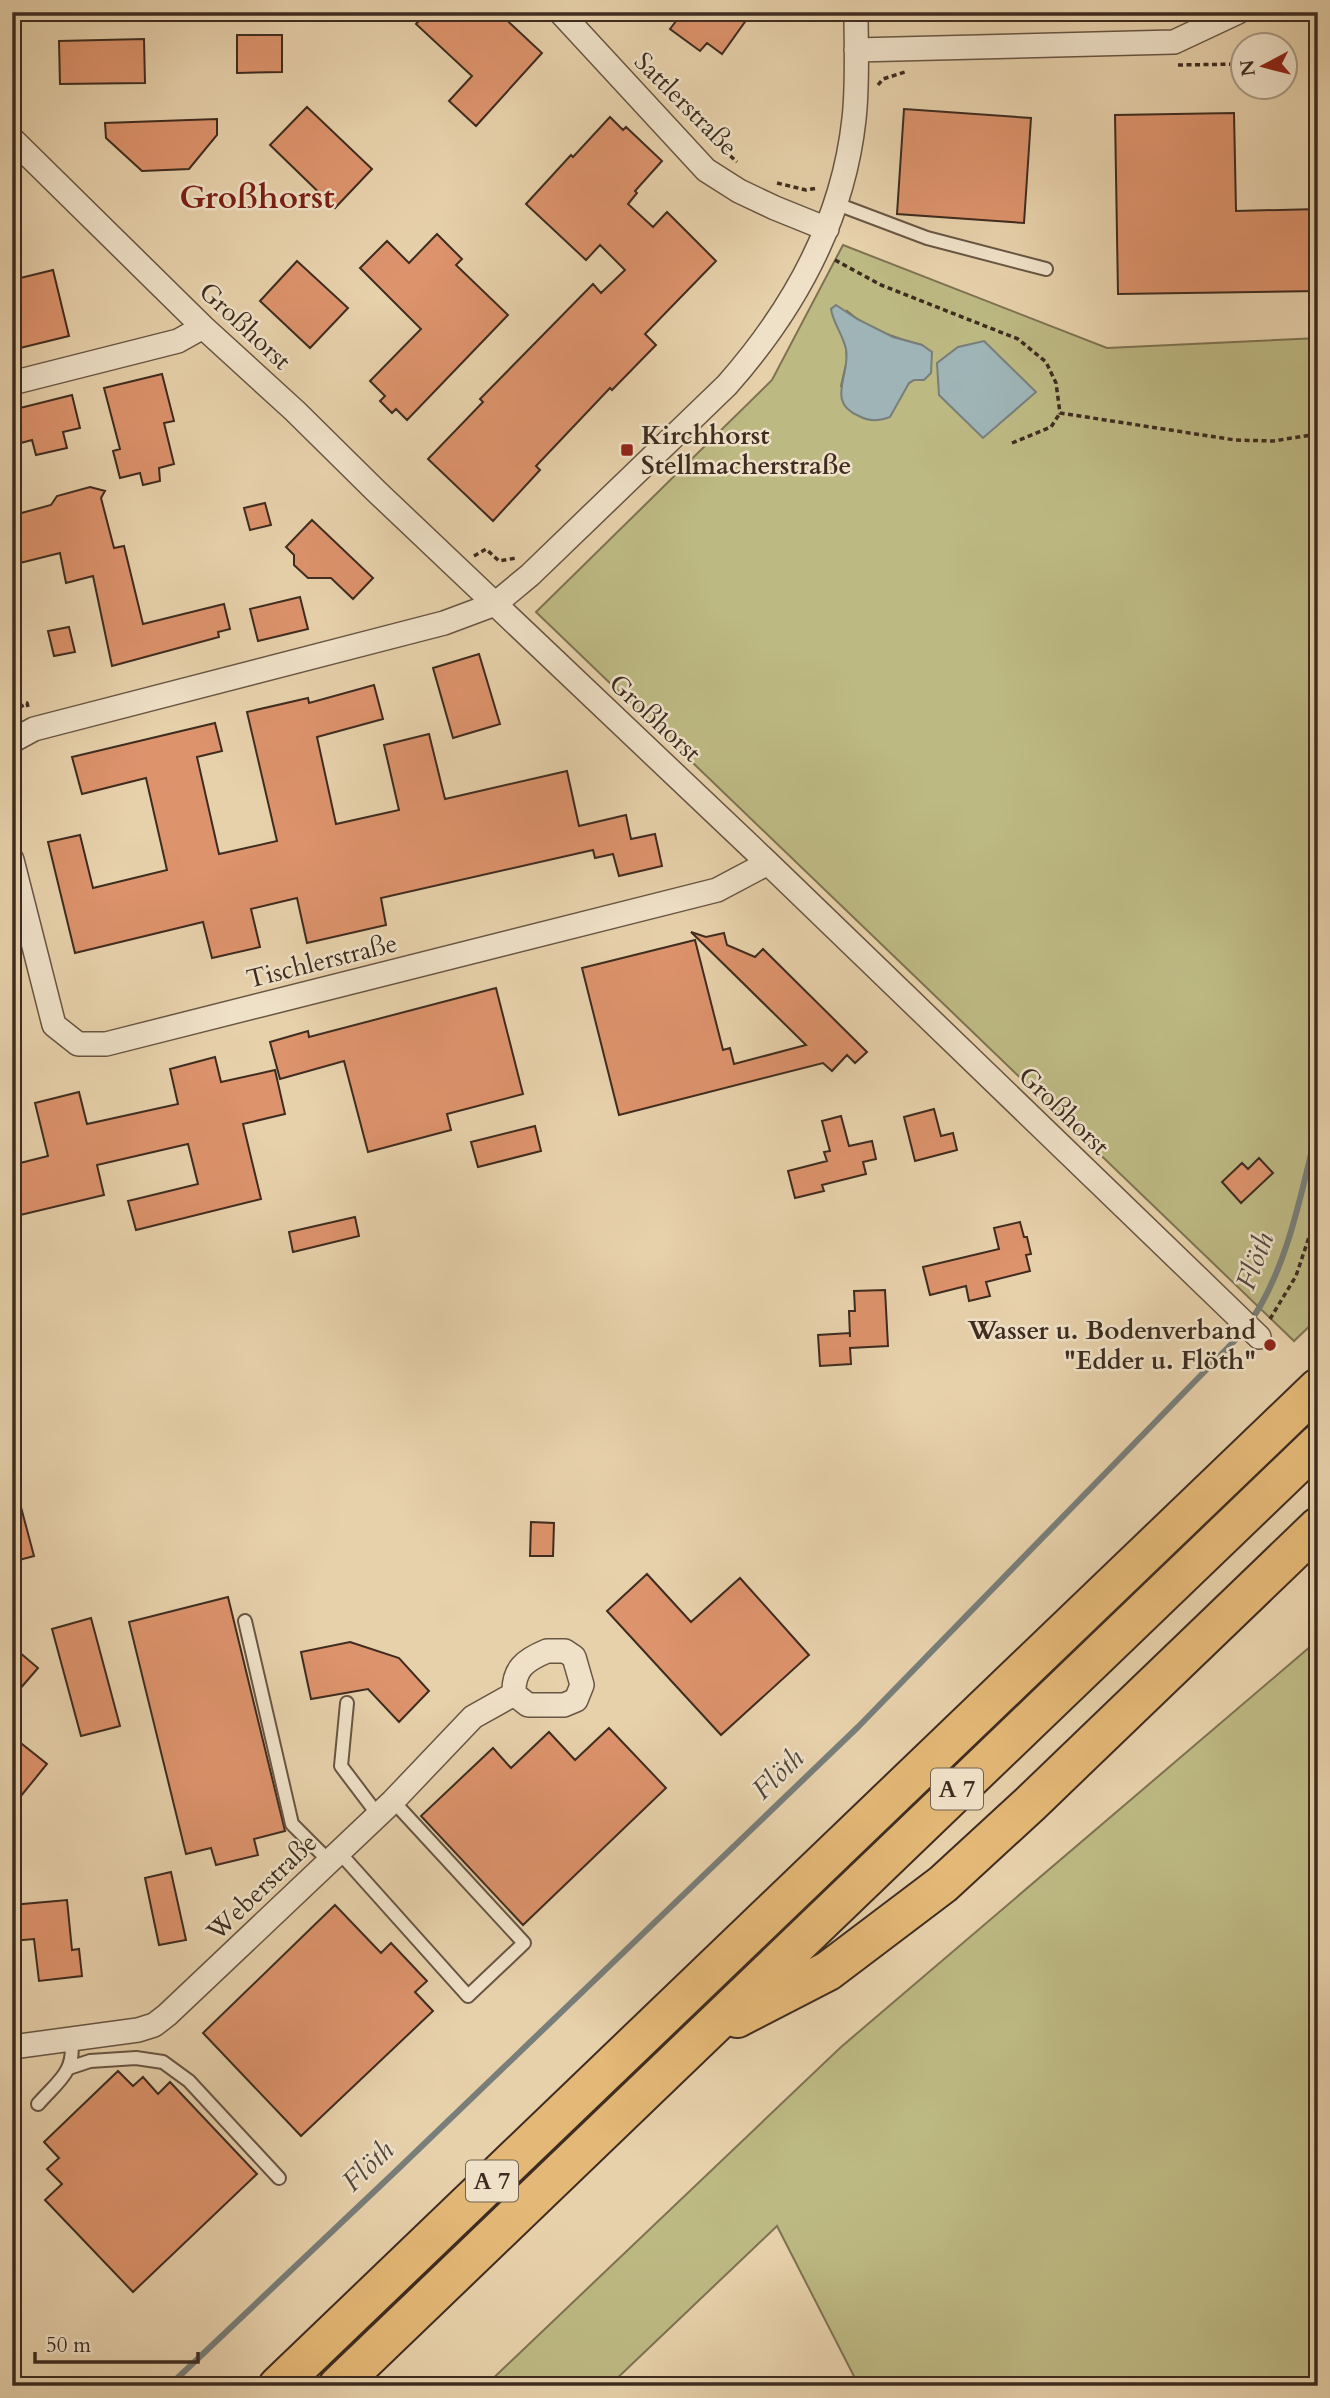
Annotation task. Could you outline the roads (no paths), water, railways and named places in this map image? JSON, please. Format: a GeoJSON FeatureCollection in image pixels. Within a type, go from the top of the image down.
{"type":"FeatureCollection","features":[{"type":"Feature","properties":{"kind":"highway","name":"A 7"},"geometry":{"type":"LineString","coordinates":[[278,2386],[1318,1388]]}},
{"type":"Feature","properties":{"kind":"highway","name":"A 7"},"geometry":{"type":"LineString","coordinates":[[338,2386],[1318,1444]]}},
{"type":"Feature","properties":{"kind":"highway"},"geometry":{"type":"LineString","coordinates":[[698,2039],[828,1971],[943,1884],[1040,1795],[1318,1527]]}},
{"type":"Feature","properties":{"kind":"street","name":"Sattlerstraße"},"geometry":{"type":"LineString","coordinates":[[560,12],[706,170],[739,191],[819,226]]}},
{"type":"Feature","properties":{"kind":"street"},"geometry":{"type":"LineString","coordinates":[[12,741],[34,729],[444,623],[495,604],[530,575],[727,385],[774,327],[801,286],[817,253],[819,226],[836,204],[846,169],[854,118],[856,12]]}},
{"type":"Feature","properties":{"kind":"street"},"geometry":{"type":"LineString","coordinates":[[856,50],[1174,42],[1238,12]]}},
{"type":"Feature","properties":{"kind":"street","name":"Großhorst"},"geometry":{"type":"LineString","coordinates":[[12,139],[203,327],[295,411],[768,863],[1257,1335]]}},
{"type":"Feature","properties":{"kind":"street"},"geometry":{"type":"LineString","coordinates":[[12,383],[178,341],[203,327]]}},
{"type":"Feature","properties":{"kind":"street","name":"Tischlerstraße"},"geometry":{"type":"LineString","coordinates":[[12,860],[54,1025],[78,1044],[106,1044],[717,890],[768,863]]}},
{"type":"Feature","properties":{"kind":"street","name":"Weberstraße"},"geometry":{"type":"LineString","coordinates":[[12,2047],[138,2030],[153,2025],[167,2015],[385,1808],[473,1717],[514,1695]]}},
{"type":"Feature","properties":{"kind":"lane"},"geometry":{"type":"LineString","coordinates":[[836,204],[928,238],[1046,269]]}},
{"type":"Feature","properties":{"kind":"lane"},"geometry":{"type":"LineString","coordinates":[[245,1621],[292,1824],[334,1856],[468,1996],[524,1944],[341,1766],[347,1703]]}},
{"type":"Feature","properties":{"kind":"lane"},"geometry":{"type":"LineString","coordinates":[[38,2104],[69,2068],[73,2055],[71,2039]]}},
{"type":"Feature","properties":{"kind":"lane"},"geometry":{"type":"LineString","coordinates":[[69,2068],[90,2061],[136,2058],[163,2062],[189,2081],[279,2178]]}},
{"type":"Feature","properties":{"kind":"waterway","name":"Flöth"},"geometry":{"type":"LineString","coordinates":[[1250,1322],[1263,1301],[1284,1253],[1318,1125]]}},
{"type":"Feature","properties":{"kind":"waterway","name":"Flöth"},"geometry":{"type":"LineString","coordinates":[[169,2386],[858,1727],[1244,1331]]}},
{"type":"Feature","properties":{"kind":"place","name":"Kirchhorst Stellmacherstraße"},"geometry":{"type":"Point","coordinates":[627,450]}},
{"type":"Feature","properties":{"kind":"place","name":"Wasser u. Bodenverband \"Edder u. Flöth\""},"geometry":{"type":"Point","coordinates":[1270,1345]}},
{"type":"Feature","properties":{"kind":"district","name":"Großhorst"},"geometry":{"type":"Point","coordinates":[257,197]}}]}
